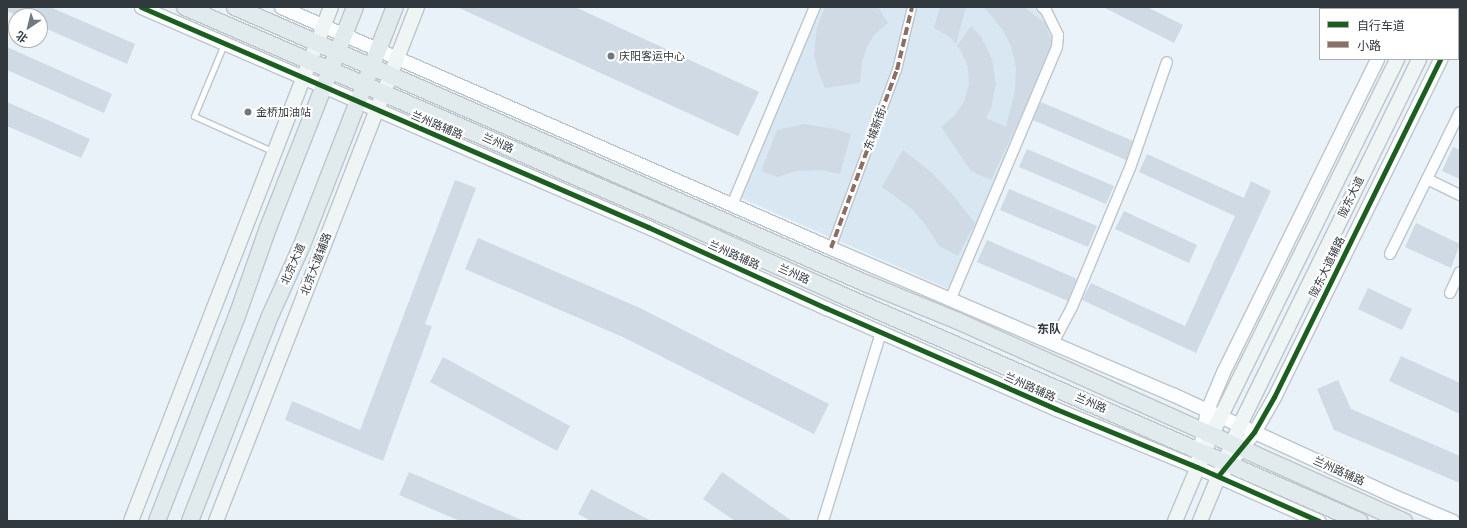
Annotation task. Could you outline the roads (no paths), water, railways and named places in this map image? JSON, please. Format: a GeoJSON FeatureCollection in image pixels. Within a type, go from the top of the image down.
{"type":"FeatureCollection","features":[{"type":"Feature","properties":{"kind":"main road","name":"兰州路"},"geometry":{"type":"LineString","coordinates":[[185,7],[384,92],[1200,457],[1227,463],[1359,521]]}},
{"type":"Feature","properties":{"kind":"main road","name":"兰州路"},"geometry":{"type":"LineString","coordinates":[[236,7],[1237,445],[1404,521]]}},
{"type":"Feature","properties":{"kind":"main road"},"geometry":{"type":"LineString","coordinates":[[131,521],[331,7]]}},
{"type":"Feature","properties":{"kind":"main road"},"geometry":{"type":"LineString","coordinates":[[157,521],[323,86],[355,7]]}},
{"type":"Feature","properties":{"kind":"main road","name":"北京大道"},"geometry":{"type":"LineString","coordinates":[[190,521],[270,316],[302,245],[395,7]]}},
{"type":"Feature","properties":{"kind":"main road","name":"北京大道辅路"},"geometry":{"type":"LineString","coordinates":[[216,521],[417,7]]}},
{"type":"Feature","properties":{"kind":"main road","name":"陇东大道"},"geometry":{"type":"LineString","coordinates":[[1176,521],[1200,457],[1207,432],[1221,416],[1397,60]]}},
{"type":"Feature","properties":{"kind":"main road","name":"陇东大道"},"geometry":{"type":"LineString","coordinates":[[1200,521],[1218,476],[1237,445],[1240,425],[1419,60]]}},
{"type":"Feature","properties":{"kind":"street","name":"兰州路辅路"},"geometry":{"type":"LineString","coordinates":[[141,7],[648,227],[1056,409],[1200,457],[1218,476],[1319,521]]}},
{"type":"Feature","properties":{"kind":"street","name":"兰州路辅路"},"geometry":{"type":"LineString","coordinates":[[280,7],[831,248],[951,298],[1221,416],[1453,521]]}},
{"type":"Feature","properties":{"kind":"street"},"geometry":{"type":"LineString","coordinates":[[732,204],[815,7]]}},
{"type":"Feature","properties":{"kind":"street","name":"东城新街"},"geometry":{"type":"LineString","coordinates":[[831,248],[897,70],[912,7]]}},
{"type":"Feature","properties":{"kind":"street"},"geometry":{"type":"LineString","coordinates":[[951,298],[1057,47],[1058,34],[1046,10],[1042,7]]}},
{"type":"Feature","properties":{"kind":"street"},"geometry":{"type":"LineString","coordinates":[[1459,23],[1460,18]]}},
{"type":"Feature","properties":{"kind":"street"},"geometry":{"type":"LineString","coordinates":[[1207,432],[1207,410],[1223,372],[1377,60]]}},
{"type":"Feature","properties":{"kind":"street","name":"陇东大道辅路"},"geometry":{"type":"LineString","coordinates":[[1237,445],[1254,432],[1274,397],[1440,60]]}},
{"type":"Feature","properties":{"kind":"street"},"geometry":{"type":"LineString","coordinates":[[1053,343],[1072,307],[1130,168],[1167,62]]}},
{"type":"Feature","properties":{"kind":"street"},"geometry":{"type":"LineString","coordinates":[[1390,254],[1460,112]]}},
{"type":"Feature","properties":{"kind":"street"},"geometry":{"type":"LineString","coordinates":[[1427,179],[1460,195]]}},
{"type":"Feature","properties":{"kind":"street"},"geometry":{"type":"LineString","coordinates":[[1450,293],[1460,272]]}},
{"type":"Feature","properties":{"kind":"street"},"geometry":{"type":"LineString","coordinates":[[823,521],[881,332]]}},
{"type":"Feature","properties":{"kind":"lane"},"geometry":{"type":"LineString","coordinates":[[224,43],[194,116],[275,152]]}},
{"type":"Feature","properties":{"kind":"place","name":"庆阳客运中心"},"geometry":{"type":"Point","coordinates":[611,56]}},
{"type":"Feature","properties":{"kind":"place","name":"金桥加油站"},"geometry":{"type":"Point","coordinates":[248,112]}},
{"type":"Feature","properties":{"kind":"district","name":"东队"},"geometry":{"type":"Point","coordinates":[1049,329]}}]}
